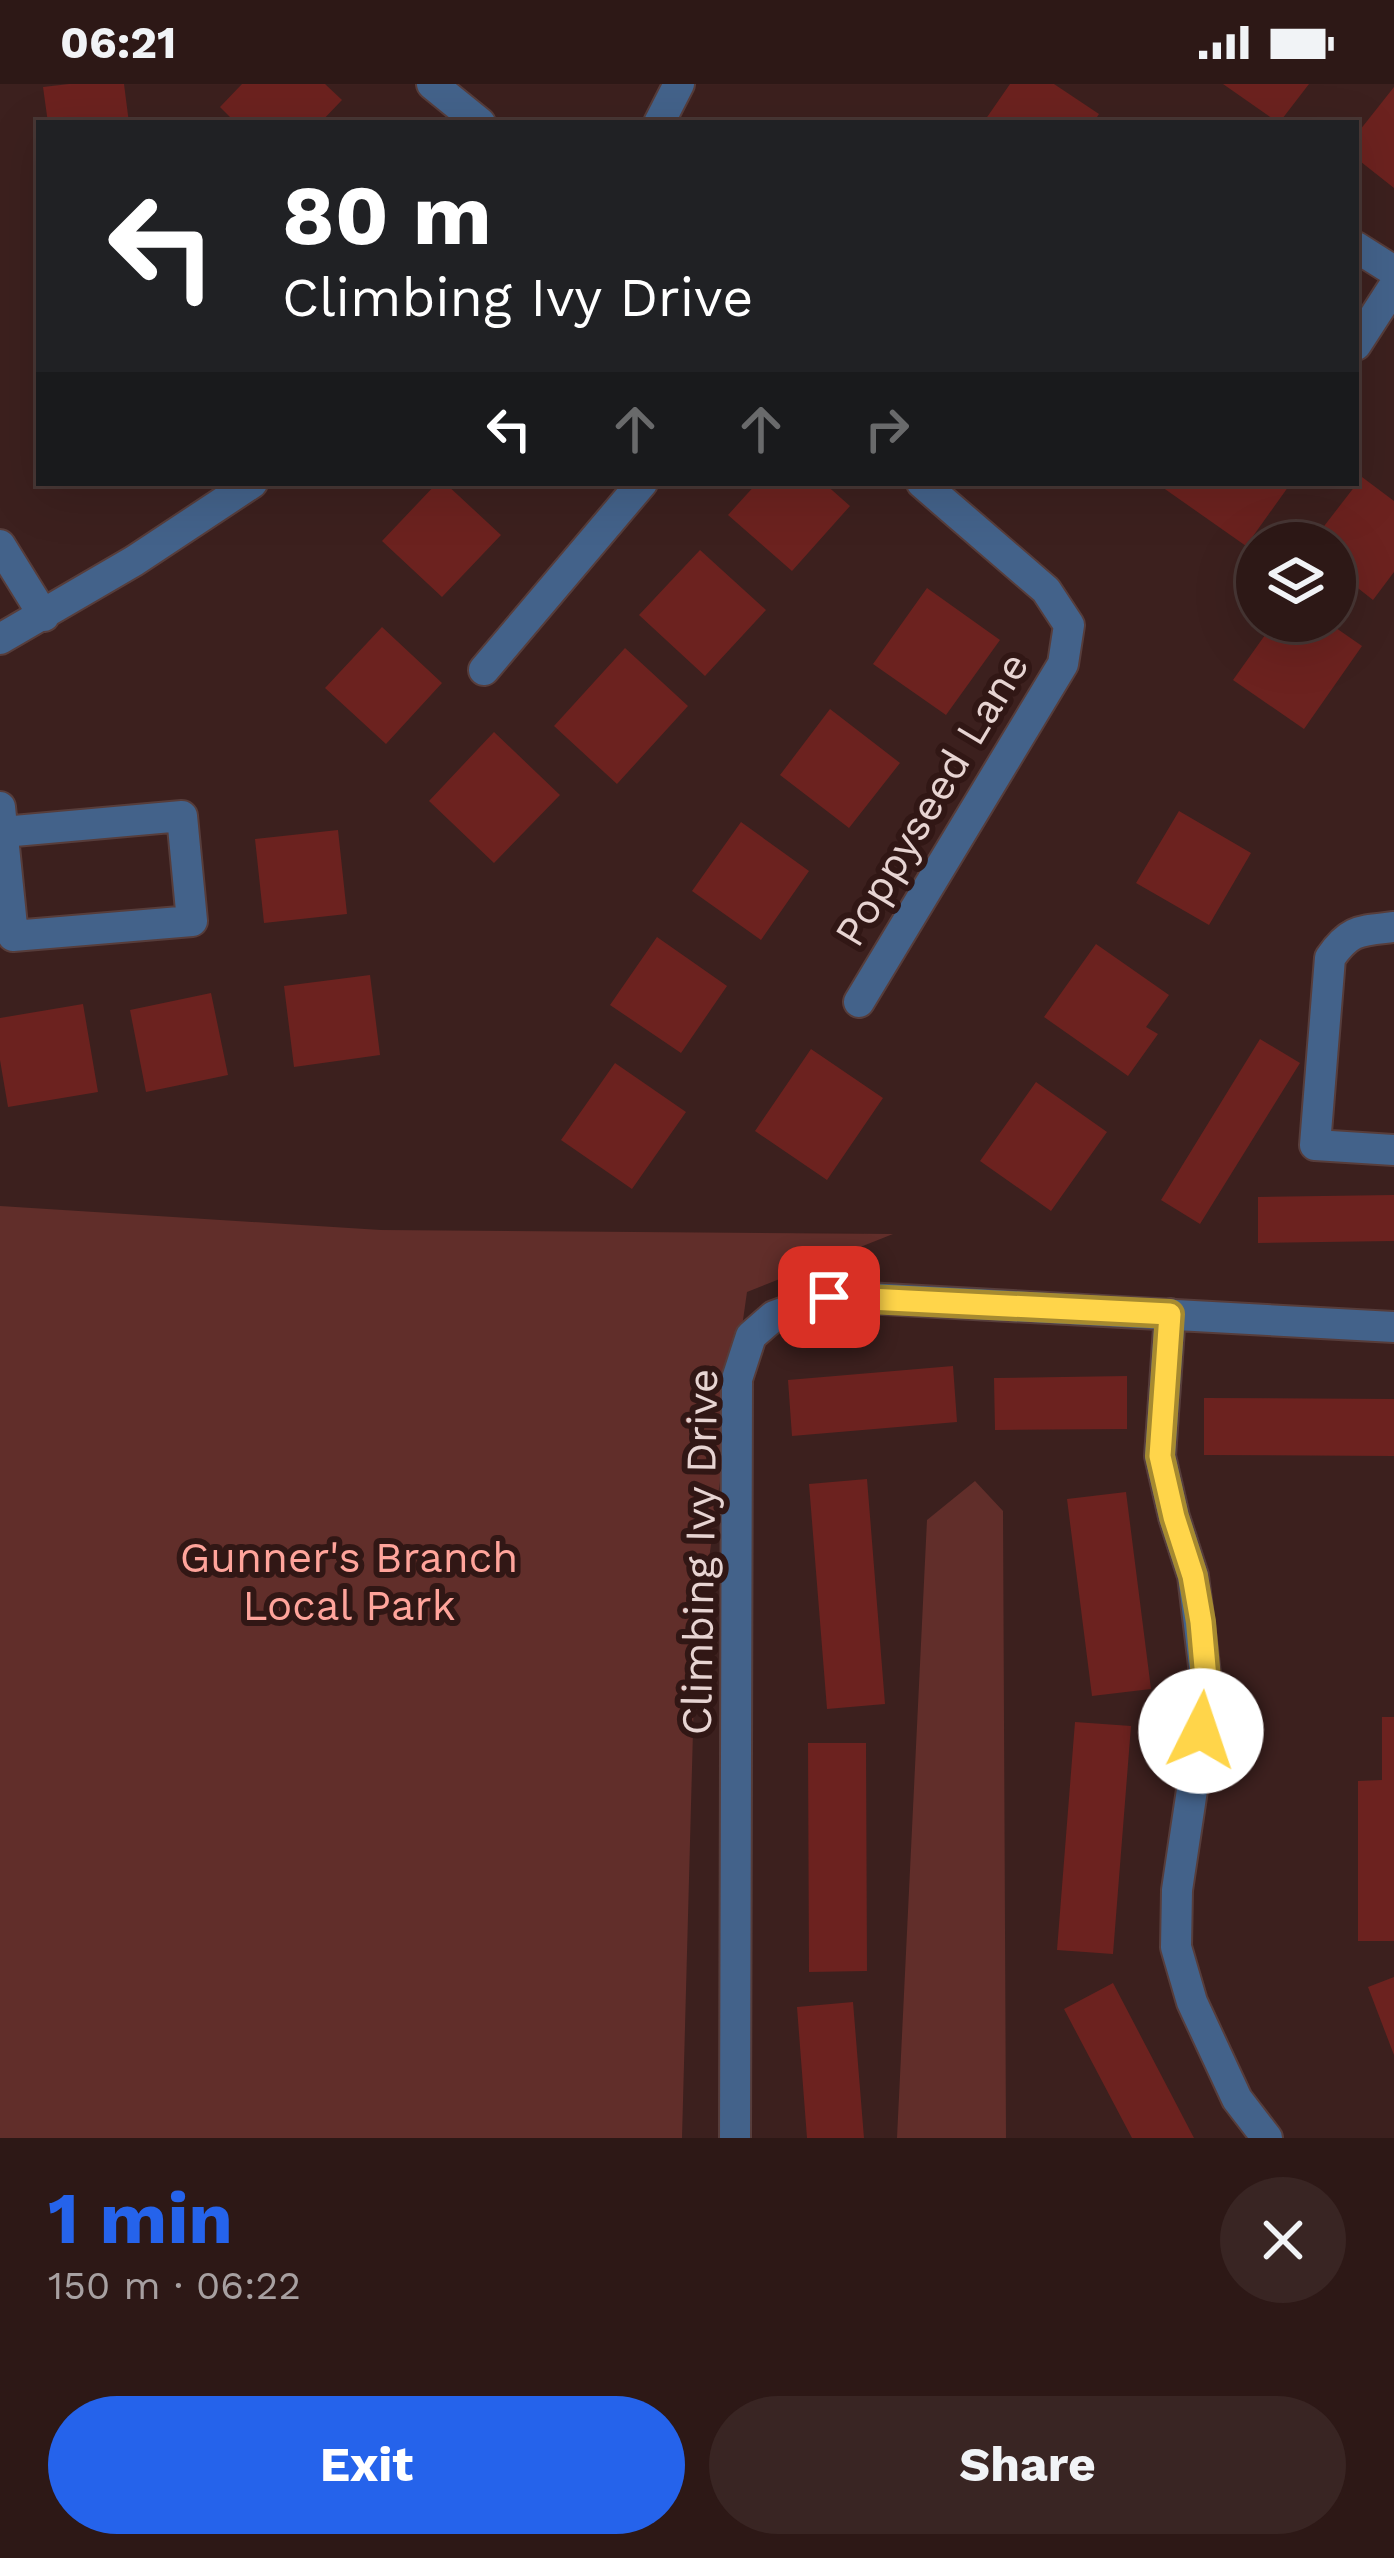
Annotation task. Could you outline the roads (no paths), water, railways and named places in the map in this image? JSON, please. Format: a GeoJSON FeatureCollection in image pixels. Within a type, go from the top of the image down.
{"type":"FeatureCollection","features":[{"type":"Feature","properties":{"kind":"street"},"geometry":{"type":"LineString","coordinates":[[432,84],[476,120]]}},
{"type":"Feature","properties":{"kind":"street"},"geometry":{"type":"LineString","coordinates":[[661,120],[679,84]]}},
{"type":"Feature","properties":{"kind":"street"},"geometry":{"type":"LineString","coordinates":[[1359,249],[1394,271]]}},
{"type":"Feature","properties":{"kind":"street"},"geometry":{"type":"LineString","coordinates":[[1359,340],[1394,286]]}},
{"type":"Feature","properties":{"kind":"street"},"geometry":{"type":"LineString","coordinates":[[0,639],[247,486]]}},
{"type":"Feature","properties":{"kind":"street"},"geometry":{"type":"LineString","coordinates":[[484,670],[639,486]]}},
{"type":"Feature","properties":{"kind":"street","name":"Poppyseed Lane"},"geometry":{"type":"LineString","coordinates":[[859,1002],[1063,664],[1069,626],[1046,590],[953,493]]}},
{"type":"Feature","properties":{"kind":"street"},"geometry":{"type":"LineString","coordinates":[[0,545],[44,616]]}},
{"type":"Feature","properties":{"kind":"street"},"geometry":{"type":"LineString","coordinates":[[182,816],[192,921],[13,936],[1,819],[182,816]]}},
{"type":"Feature","properties":{"kind":"street"},"geometry":{"type":"LineString","coordinates":[[1394,927],[1357,931],[1330,958],[1315,1145],[1394,1150]]}},
{"type":"Feature","properties":{"kind":"street","name":"Climbing Ivy Drive"},"geometry":{"type":"LineString","coordinates":[[735,2138],[737,1378],[751,1336],[774,1316],[829,1297],[1394,1328]]}},
{"type":"Feature","properties":{"kind":"street"},"geometry":{"type":"LineString","coordinates":[[1170,1314],[1160,1456],[1193,1576],[1207,1690],[1177,1889],[1176,1947],[1192,2002],[1237,2099],[1267,2138]]}},
{"type":"Feature","properties":{"kind":"park label","name":"Gunner's Branch Local Park"},"geometry":{"type":"Point","coordinates":[349,1581]}}]}
